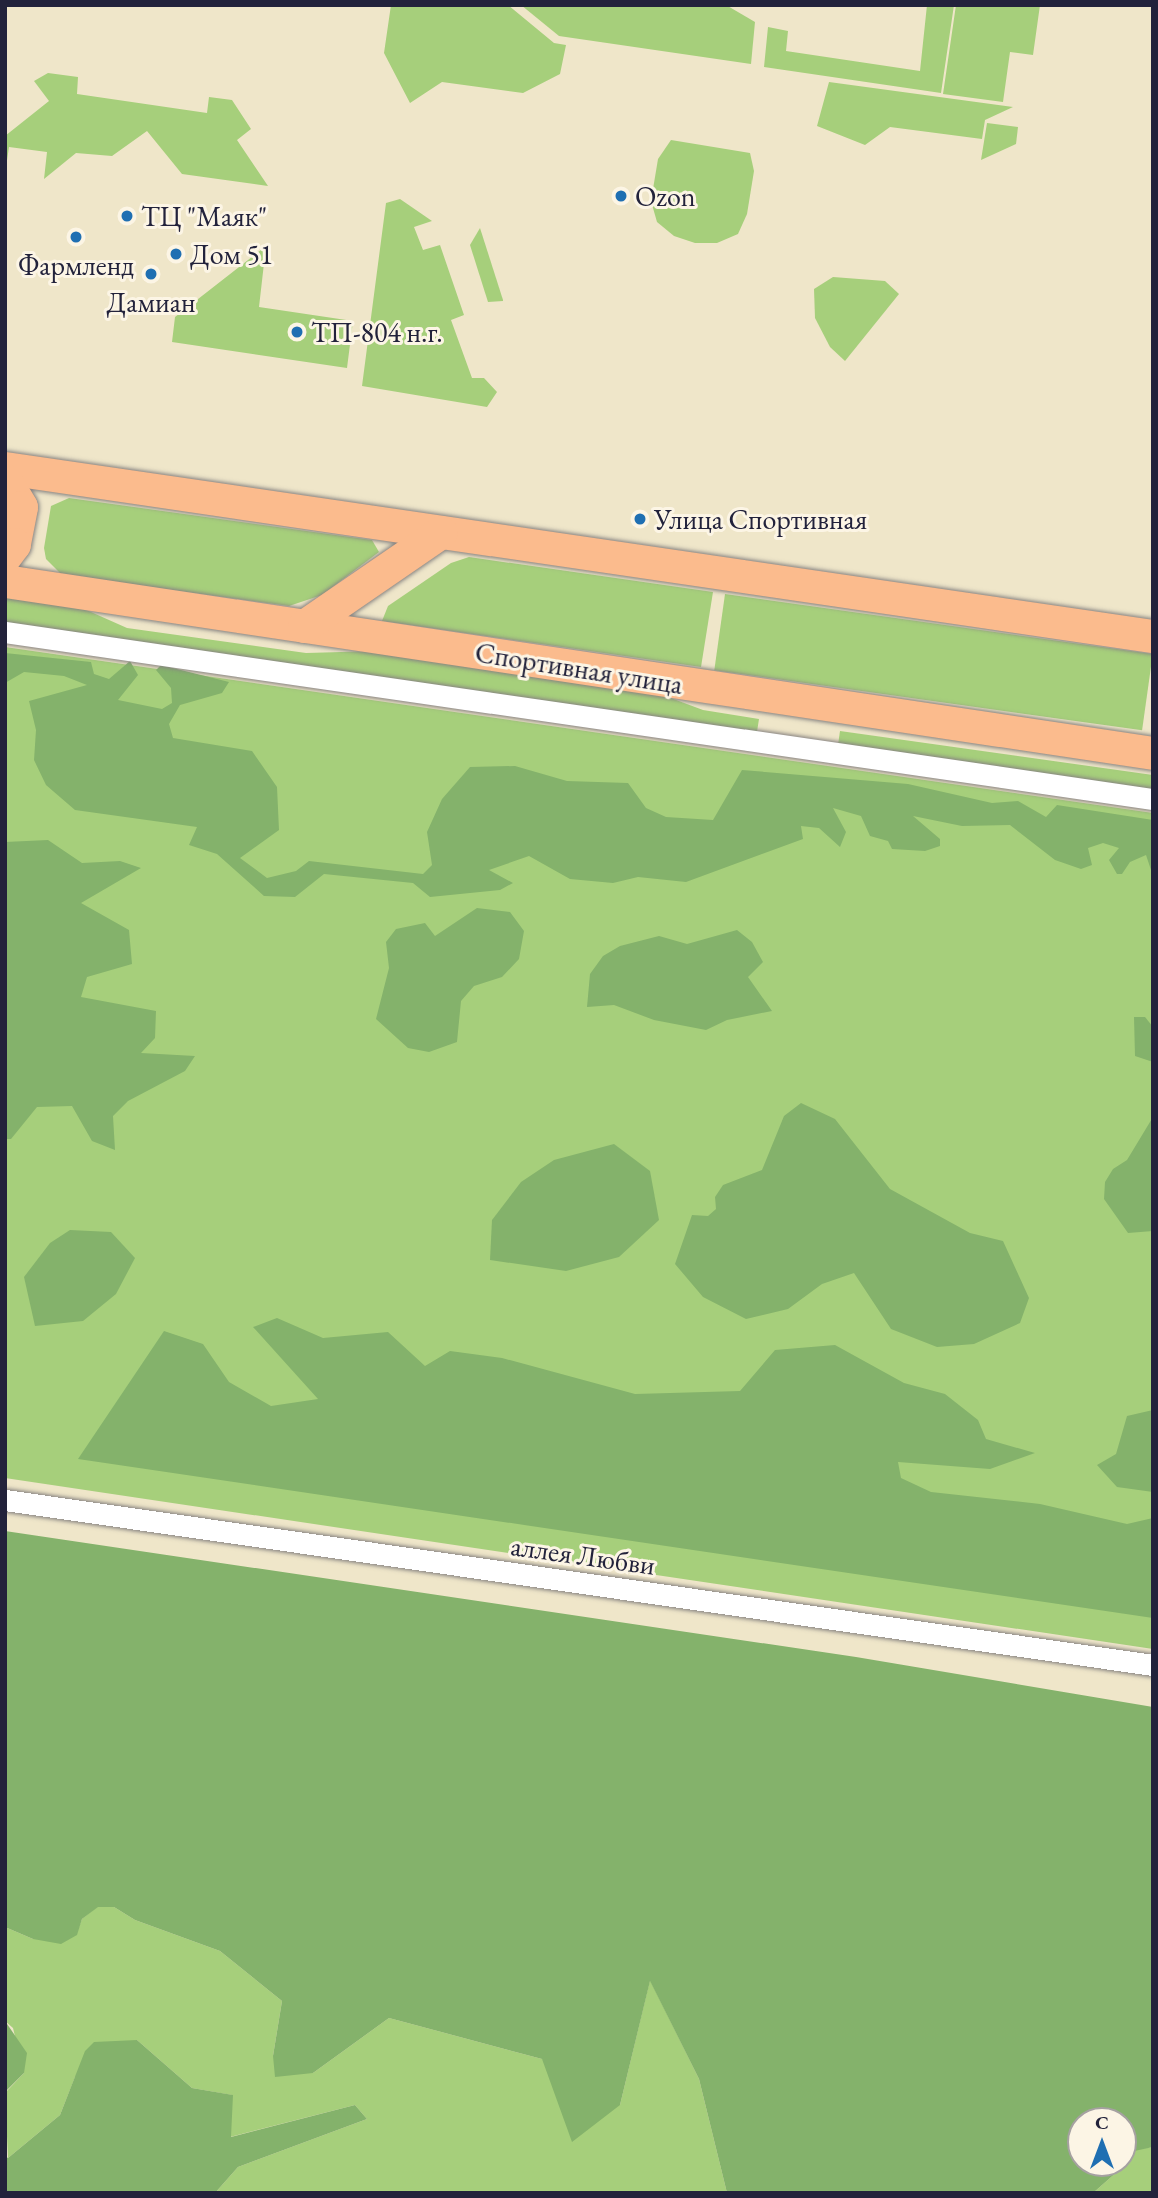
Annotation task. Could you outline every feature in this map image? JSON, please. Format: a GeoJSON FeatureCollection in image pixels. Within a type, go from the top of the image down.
{"type":"FeatureCollection","features":[{"type":"Feature","properties":{"kind":"main road"},"geometry":{"type":"LineString","coordinates":[[5,468],[1153,636]]}},
{"type":"Feature","properties":{"kind":"main road"},"geometry":{"type":"LineString","coordinates":[[5,480],[21,507],[17,535],[5,556]]}},
{"type":"Feature","properties":{"kind":"main road"},"geometry":{"type":"LineString","coordinates":[[304,626],[442,532]]}},
{"type":"Feature","properties":{"kind":"main road","name":"Спортивная улица"},"geometry":{"type":"LineString","coordinates":[[5,581],[1153,753]]}},
{"type":"Feature","properties":{"kind":"street"},"geometry":{"type":"LineString","coordinates":[[5,632],[1153,799]]}},
{"type":"Feature","properties":{"kind":"street","name":"аллея Любви"},"geometry":{"type":"LineString","coordinates":[[5,1500],[1153,1665]]}},
{"type":"Feature","properties":{"kind":"green space"},"geometry":{"type":"Polygon","coordinates":[[[391,5],[508,5],[554,43],[566,45],[560,74],[523,93],[442,82],[410,103],[384,53],[391,5]]]}},
{"type":"Feature","properties":{"kind":"green space"},"geometry":{"type":"Polygon","coordinates":[[[521,5],[726,5],[755,22],[751,64],[559,36],[521,5]]]}},
{"type":"Feature","properties":{"kind":"green space"},"geometry":{"type":"Polygon","coordinates":[[[927,5],[954,5],[941,93],[764,67],[768,27],[788,31],[786,51],[920,71],[927,5]]]}},
{"type":"Feature","properties":{"kind":"green space"},"geometry":{"type":"Polygon","coordinates":[[[956,5],[1040,5],[1033,55],[1010,52],[1003,102],[943,94],[956,5]]]}},
{"type":"Feature","properties":{"kind":"green space"},"geometry":{"type":"Polygon","coordinates":[[[48,73],[78,77],[77,94],[207,113],[209,97],[232,100],[251,129],[237,140],[268,186],[182,174],[147,131],[112,156],[76,153],[44,179],[47,152],[9,147],[5,174],[5,136],[49,101],[34,81],[48,73]]]}},
{"type":"Feature","properties":{"kind":"green space"},"geometry":{"type":"Polygon","coordinates":[[[829,82],[1013,107],[985,120],[982,139],[890,127],[865,145],[817,126],[829,82]]]}},
{"type":"Feature","properties":{"kind":"green space"},"geometry":{"type":"Polygon","coordinates":[[[987,123],[1018,127],[1016,144],[981,160],[987,123]]]}},
{"type":"Feature","properties":{"kind":"green space"},"geometry":{"type":"Polygon","coordinates":[[[671,140],[750,153],[754,171],[747,214],[738,234],[717,243],[695,243],[674,236],[657,222],[651,201],[658,159],[671,140]]]}},
{"type":"Feature","properties":{"kind":"green space"},"geometry":{"type":"Polygon","coordinates":[[[400,199],[432,221],[414,227],[423,250],[440,245],[464,315],[451,320],[472,378],[484,378],[497,392],[487,407],[362,386],[386,203],[400,199]]]}},
{"type":"Feature","properties":{"kind":"green space"},"geometry":{"type":"Polygon","coordinates":[[[480,228],[503,301],[488,302],[470,245],[480,228]]]}},
{"type":"Feature","properties":{"kind":"green space"},"geometry":{"type":"Polygon","coordinates":[[[266,246],[259,307],[353,321],[347,368],[172,342],[175,317],[266,246]]]}},
{"type":"Feature","properties":{"kind":"green space"},"geometry":{"type":"Polygon","coordinates":[[[833,277],[885,281],[899,294],[845,361],[830,347],[815,318],[814,289],[833,277]]]}},
{"type":"Feature","properties":{"kind":"green space"},"geometry":{"type":"Polygon","coordinates":[[[69,498],[372,540],[379,552],[322,595],[289,606],[62,575],[46,559],[44,548],[51,506],[69,498]]]}},
{"type":"Feature","properties":{"kind":"green space"},"geometry":{"type":"Polygon","coordinates":[[[469,557],[713,592],[701,667],[382,621],[388,606],[451,563],[469,557]]]}},
{"type":"Feature","properties":{"kind":"green space"},"geometry":{"type":"Polygon","coordinates":[[[725,594],[1153,654],[1142,730],[714,670],[725,594]]]}},
{"type":"Feature","properties":{"kind":"green space"},"geometry":{"type":"Polygon","coordinates":[[[5,597],[82,608],[127,628],[306,653],[377,651],[660,694],[703,710],[759,719],[756,738],[5,627],[5,597]]]}},
{"type":"Feature","properties":{"kind":"green space"},"geometry":{"type":"Polygon","coordinates":[[[5,647],[1153,813],[1153,1649],[5,1478],[5,647]]]}},
{"type":"Feature","properties":{"kind":"green space"},"geometry":{"type":"Polygon","coordinates":[[[5,653],[91,662],[94,674],[109,679],[130,661],[138,675],[118,700],[162,709],[172,703],[171,688],[156,670],[161,665],[229,682],[222,693],[180,705],[169,724],[173,738],[252,751],[277,787],[279,830],[240,858],[267,878],[296,871],[309,861],[423,874],[432,865],[427,832],[442,799],[470,767],[515,766],[567,781],[628,783],[646,808],[666,817],[713,820],[742,770],[908,784],[992,803],[1018,801],[1046,817],[1057,805],[1153,820],[1153,876],[1146,855],[1130,862],[1122,874],[1117,874],[1109,860],[1119,848],[1103,843],[1088,848],[1092,865],[1081,869],[1055,860],[1010,825],[962,826],[913,816],[940,839],[940,846],[925,851],[892,849],[888,841],[870,836],[861,816],[833,808],[846,832],[840,847],[819,828],[801,826],[803,839],[686,882],[638,877],[613,883],[570,879],[529,856],[489,870],[513,883],[500,890],[430,897],[413,883],[324,874],[295,897],[264,896],[217,854],[189,845],[197,827],[75,810],[46,785],[34,760],[36,730],[29,701],[87,685],[64,676],[24,672],[5,683],[5,653]]]}},
{"type":"Feature","properties":{"kind":"green space"},"geometry":{"type":"Polygon","coordinates":[[[840,731],[1153,775],[1151,791],[838,747],[840,731]]]}},
{"type":"Feature","properties":{"kind":"green space"},"geometry":{"type":"Polygon","coordinates":[[[48,840],[82,863],[120,861],[141,868],[81,903],[129,930],[132,964],[87,977],[81,997],[156,1011],[155,1038],[141,1053],[195,1056],[185,1071],[128,1101],[113,1116],[115,1150],[92,1141],[72,1106],[37,1107],[11,1139],[5,1139],[5,842],[48,840]]]}},
{"type":"Feature","properties":{"kind":"green space"},"geometry":{"type":"Polygon","coordinates":[[[477,908],[510,912],[524,931],[519,959],[502,977],[474,986],[461,1001],[457,1042],[429,1052],[408,1048],[376,1019],[389,968],[386,942],[396,929],[425,923],[435,936],[477,908]]]}},
{"type":"Feature","properties":{"kind":"green space"},"geometry":{"type":"Polygon","coordinates":[[[737,930],[752,942],[763,962],[748,977],[772,1011],[727,1020],[706,1030],[654,1020],[614,1005],[587,1007],[590,974],[603,956],[620,946],[659,936],[687,944],[737,930]]]}},
{"type":"Feature","properties":{"kind":"green space"},"geometry":{"type":"Polygon","coordinates":[[[1134,1017],[1145,1017],[1153,1027],[1153,1062],[1135,1056],[1134,1017]]]}},
{"type":"Feature","properties":{"kind":"green space"},"geometry":{"type":"Polygon","coordinates":[[[801,1103],[835,1119],[890,1189],[970,1233],[1003,1241],[1029,1298],[1020,1323],[974,1344],[937,1347],[891,1329],[854,1273],[822,1284],[788,1309],[746,1319],[703,1297],[675,1264],[692,1215],[708,1216],[716,1209],[715,1197],[723,1185],[762,1170],[784,1116],[801,1103]]]}},
{"type":"Feature","properties":{"kind":"green space"},"geometry":{"type":"Polygon","coordinates":[[[1153,1117],[1153,1231],[1128,1233],[1104,1199],[1105,1182],[1113,1169],[1127,1160],[1153,1117]]]}},
{"type":"Feature","properties":{"kind":"green space"},"geometry":{"type":"Polygon","coordinates":[[[614,1144],[650,1171],[659,1220],[619,1257],[566,1271],[490,1260],[492,1220],[521,1182],[554,1160],[614,1144]]]}},
{"type":"Feature","properties":{"kind":"green space"},"geometry":{"type":"Polygon","coordinates":[[[70,1230],[111,1232],[135,1258],[116,1294],[83,1321],[35,1326],[24,1277],[50,1243],[70,1230]]]}},
{"type":"Feature","properties":{"kind":"green space"},"geometry":{"type":"Polygon","coordinates":[[[277,1318],[323,1338],[388,1332],[425,1366],[450,1351],[502,1358],[635,1394],[740,1391],[775,1350],[835,1345],[904,1383],[945,1394],[978,1420],[986,1439],[1035,1453],[990,1469],[898,1462],[901,1478],[931,1492],[1040,1504],[1127,1524],[1153,1518],[1153,1618],[78,1459],[164,1331],[203,1344],[229,1382],[271,1406],[318,1399],[253,1327],[277,1318]]]}},
{"type":"Feature","properties":{"kind":"green space"},"geometry":{"type":"Polygon","coordinates":[[[1153,1410],[1153,1492],[1117,1487],[1097,1465],[1116,1454],[1127,1416],[1153,1410]]]}},
{"type":"Feature","properties":{"kind":"green space"},"geometry":{"type":"Polygon","coordinates":[[[5,1531],[856,1657],[1153,1707],[1153,2147],[1137,2150],[1137,2107],[1067,2107],[1067,2177],[1111,2177],[1093,2193],[727,2193],[699,2079],[650,1981],[620,2105],[572,2142],[542,2059],[389,2018],[313,2073],[275,2077],[273,2056],[282,2001],[220,1951],[135,1920],[114,1907],[98,1907],[82,1919],[77,1935],[61,1944],[33,1939],[5,1927],[5,1531]]]}},
{"type":"Feature","properties":{"kind":"green space"},"geometry":{"type":"Polygon","coordinates":[[[98,1906],[114,1907],[135,1920],[220,1951],[282,2001],[273,2056],[313,2073],[389,2018],[542,2059],[620,2105],[650,1980],[699,2079],[727,2193],[215,2193],[238,2167],[367,2119],[355,2105],[230,2137],[232,2095],[192,2088],[137,2040],[75,2077],[60,2115],[8,2158],[5,2093],[24,2073],[13,2028],[5,2021],[5,1927],[33,1939],[76,1935],[82,1919],[98,1906]]]}},
{"type":"Feature","properties":{"kind":"green space"},"geometry":{"type":"Polygon","coordinates":[[[5,2021],[27,2053],[24,2073],[5,2092],[5,2021]]]}},
{"type":"Feature","properties":{"kind":"green space"},"geometry":{"type":"Polygon","coordinates":[[[137,2040],[192,2088],[233,2095],[231,2137],[355,2105],[367,2119],[238,2167],[215,2193],[5,2193],[5,2156],[8,2158],[60,2115],[85,2051],[94,2042],[137,2040]]]}},
{"type":"Feature","properties":{"kind":"green space"},"geometry":{"type":"Polygon","coordinates":[[[1153,2147],[1153,2193],[1093,2193],[1111,2177],[1137,2177],[1137,2149],[1153,2147]]]}},
{"type":"Feature","properties":{"kind":"place","name":"Ozon"},"geometry":{"type":"Point","coordinates":[621,196]}},
{"type":"Feature","properties":{"kind":"place","name":"ТЦ \"Маяк\""},"geometry":{"type":"Point","coordinates":[127,216]}},
{"type":"Feature","properties":{"kind":"place","name":"Фармленд"},"geometry":{"type":"Point","coordinates":[76,237]}},
{"type":"Feature","properties":{"kind":"place","name":"Дом 51"},"geometry":{"type":"Point","coordinates":[176,254]}},
{"type":"Feature","properties":{"kind":"place","name":"Дамиан"},"geometry":{"type":"Point","coordinates":[151,274]}},
{"type":"Feature","properties":{"kind":"place","name":"ТП-804 н.г."},"geometry":{"type":"Point","coordinates":[297,332]}},
{"type":"Feature","properties":{"kind":"place","name":"Улица Спортивная"},"geometry":{"type":"Point","coordinates":[640,519]}}]}
